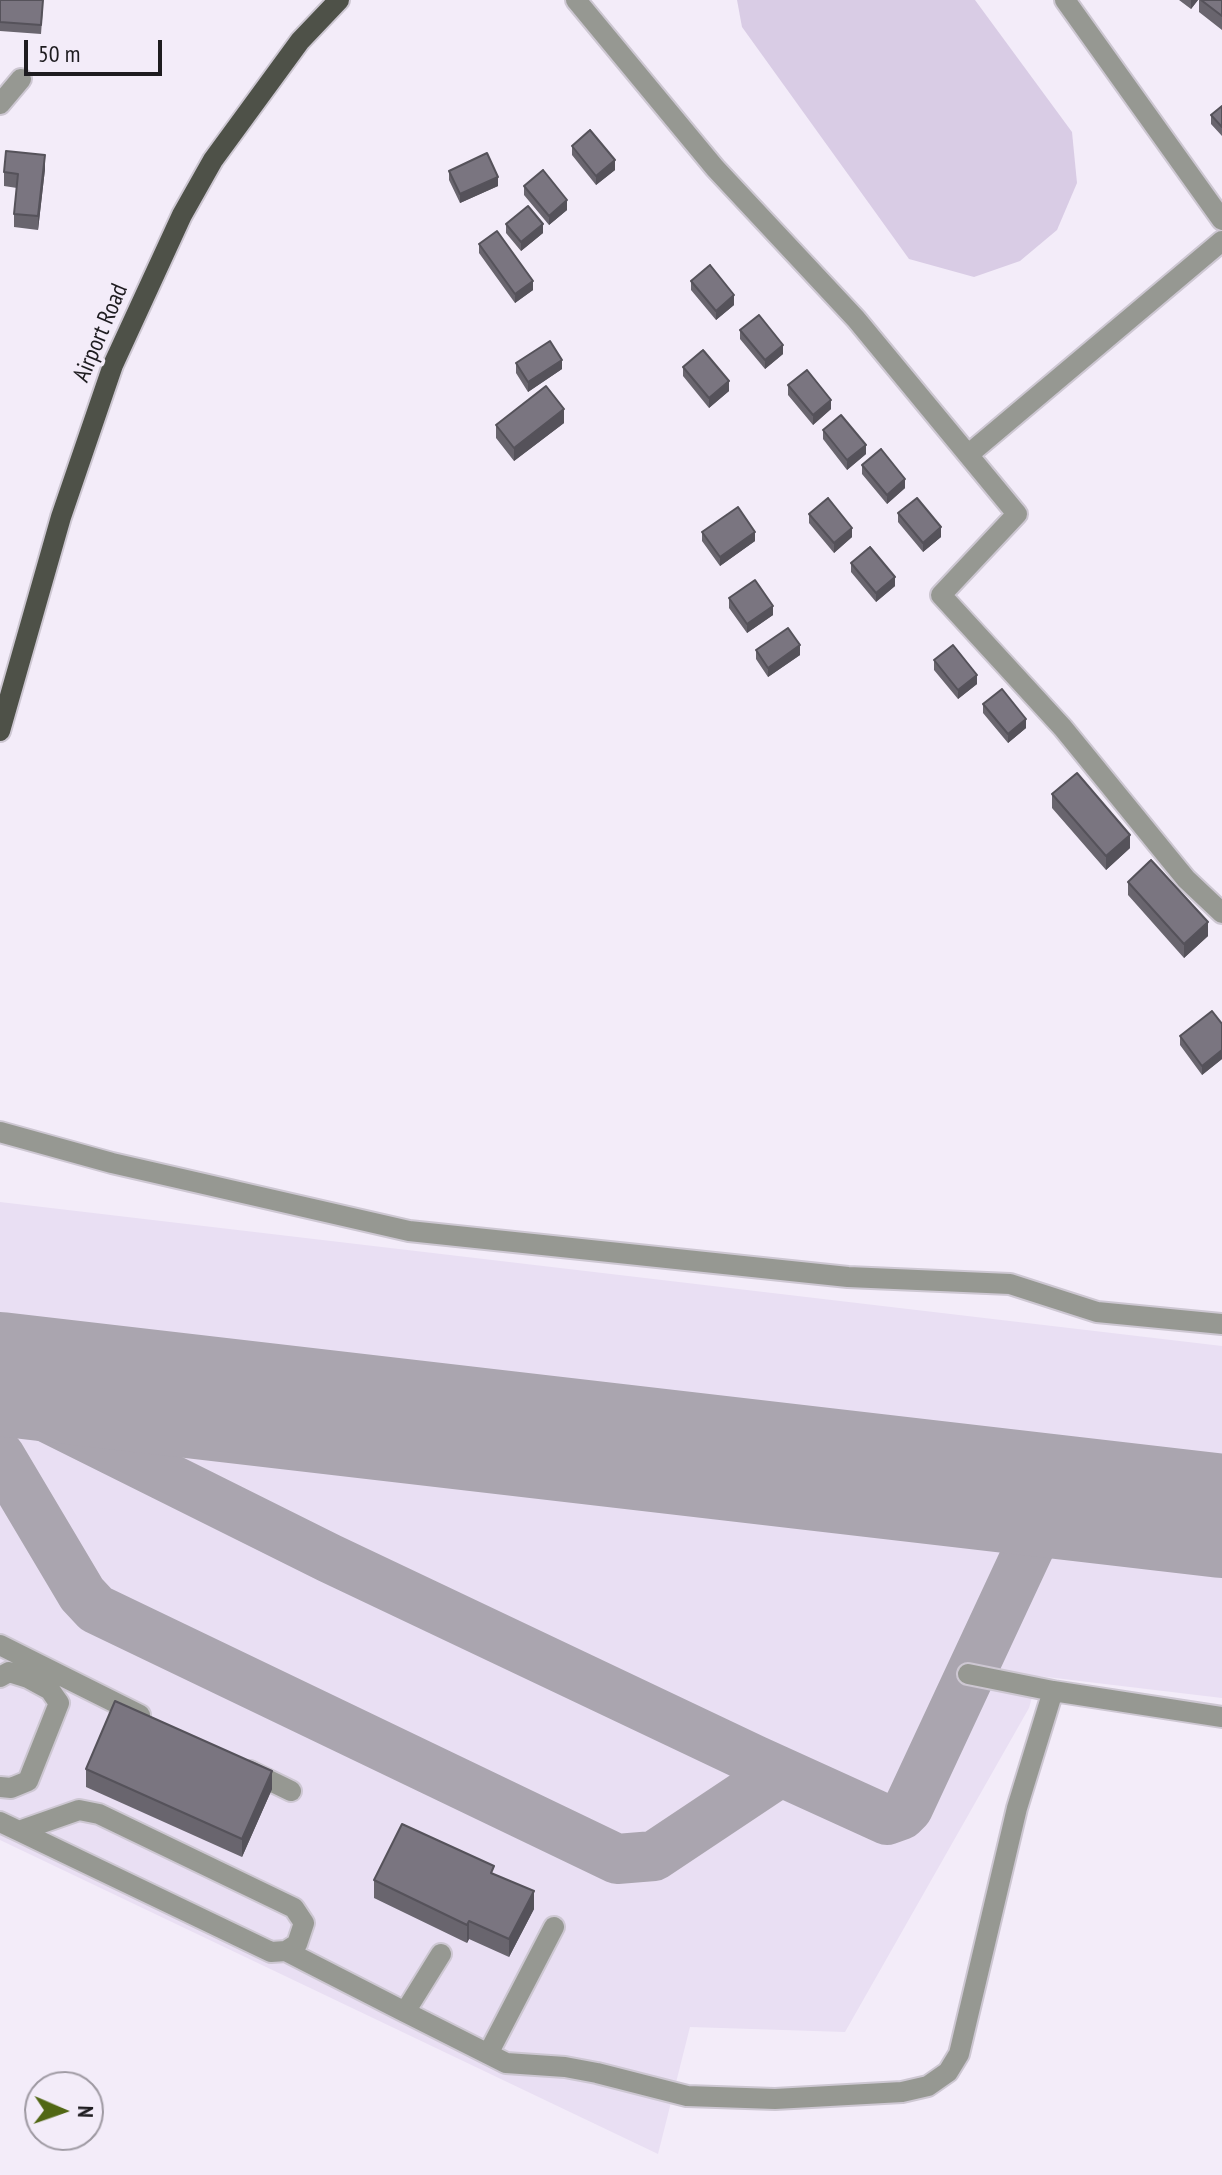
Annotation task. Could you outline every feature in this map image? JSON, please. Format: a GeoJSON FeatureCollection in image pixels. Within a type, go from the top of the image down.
{"type":"FeatureCollection","features":[{"type":"Feature","properties":{"kind":"main road","name":"Airport Road"},"geometry":{"type":"LineString","coordinates":[[0,731],[61,517],[113,365],[182,215],[213,160],[300,41],[339,0]]}},
{"type":"Feature","properties":{"kind":"lane"},"geometry":{"type":"LineString","coordinates":[[576,0],[715,168],[856,319],[1017,514],[941,595],[1063,728],[1186,879],[1222,913]]}},
{"type":"Feature","properties":{"kind":"lane"},"geometry":{"type":"LineString","coordinates":[[1065,0],[1222,220]]}},
{"type":"Feature","properties":{"kind":"lane"},"geometry":{"type":"LineString","coordinates":[[0,104],[21,79]]}},
{"type":"Feature","properties":{"kind":"lane"},"geometry":{"type":"LineString","coordinates":[[969,454],[1222,241]]}},
{"type":"Feature","properties":{"kind":"lane"},"geometry":{"type":"LineString","coordinates":[[0,1132],[112,1163],[409,1231],[848,1277],[1010,1284],[1097,1312],[1222,1324]]}},
{"type":"Feature","properties":{"kind":"lane"},"geometry":{"type":"LineString","coordinates":[[0,1645],[152,1722]]}},
{"type":"Feature","properties":{"kind":"lane"},"geometry":{"type":"LineString","coordinates":[[0,1677],[9,1672],[28,1678],[50,1690],[59,1703],[28,1781],[11,1788],[0,1787]]}},
{"type":"Feature","properties":{"kind":"lane"},"geometry":{"type":"LineString","coordinates":[[968,1674],[1053,1691],[1222,1717]]}},
{"type":"Feature","properties":{"kind":"lane"},"geometry":{"type":"LineString","coordinates":[[286,1951],[506,2063],[586,2071],[687,2096],[775,2099],[902,2092],[928,2086],[948,2072],[959,2054],[1017,1808],[1053,1691]]}},
{"type":"Feature","properties":{"kind":"lane"},"geometry":{"type":"LineString","coordinates":[[236,1763],[291,1791]]}},
{"type":"Feature","properties":{"kind":"lane"},"geometry":{"type":"LineString","coordinates":[[0,1822],[271,1952],[286,1951],[297,1944],[304,1923],[294,1908],[99,1814],[79,1810],[19,1831]]}},
{"type":"Feature","properties":{"kind":"lane"},"geometry":{"type":"LineString","coordinates":[[488,2054],[554,1927]]}},
{"type":"Feature","properties":{"kind":"lane"},"geometry":{"type":"LineString","coordinates":[[405,2012],[441,1954]]}},
{"type":"Feature","properties":{"kind":"shaded area"},"geometry":{"type":"Polygon","coordinates":[[[737,0],[975,0],[1072,132],[1077,183],[1057,230],[1020,261],[974,277],[909,259],[742,27],[737,0]]]}},
{"type":"Feature","properties":{"kind":"shaded area"},"geometry":{"type":"Polygon","coordinates":[[[0,1202],[1222,1346],[1222,1698],[1038,1676],[1029,1708],[845,2032],[690,2027],[658,2154],[0,1840],[0,1202]]]}},
{"type":"Feature","properties":{"kind":"building"},"geometry":{"type":"Polygon","coordinates":[[[0,0],[43,0],[41,25],[0,22],[0,0]]]}},
{"type":"Feature","properties":{"kind":"building"},"geometry":{"type":"Polygon","coordinates":[[[1201,0],[1222,0],[1222,16],[1201,0]]]}},
{"type":"Feature","properties":{"kind":"building"},"geometry":{"type":"Polygon","coordinates":[[[1222,106],[1222,127],[1211,115],[1222,106]]]}},
{"type":"Feature","properties":{"kind":"building"},"geometry":{"type":"Polygon","coordinates":[[[590,130],[615,160],[596,176],[572,146],[590,130]]]}},
{"type":"Feature","properties":{"kind":"building"},"geometry":{"type":"Polygon","coordinates":[[[6,151],[45,155],[38,216],[14,214],[18,174],[4,172],[6,151]]]}},
{"type":"Feature","properties":{"kind":"building"},"geometry":{"type":"Polygon","coordinates":[[[487,153],[498,177],[460,194],[449,171],[487,153]]]}},
{"type":"Feature","properties":{"kind":"building"},"geometry":{"type":"Polygon","coordinates":[[[543,170],[567,200],[549,216],[524,186],[543,170]]]}},
{"type":"Feature","properties":{"kind":"building"},"geometry":{"type":"Polygon","coordinates":[[[528,206],[543,224],[521,242],[506,224],[528,206]]]}},
{"type":"Feature","properties":{"kind":"building"},"geometry":{"type":"Polygon","coordinates":[[[497,231],[533,281],[515,294],[479,244],[497,231]]]}},
{"type":"Feature","properties":{"kind":"building"},"geometry":{"type":"Polygon","coordinates":[[[710,265],[734,295],[716,311],[691,281],[710,265]]]}},
{"type":"Feature","properties":{"kind":"building"},"geometry":{"type":"Polygon","coordinates":[[[759,315],[783,345],[765,360],[740,330],[759,315]]]}},
{"type":"Feature","properties":{"kind":"building"},"geometry":{"type":"Polygon","coordinates":[[[550,341],[562,360],[528,382],[516,363],[550,341]]]}},
{"type":"Feature","properties":{"kind":"building"},"geometry":{"type":"Polygon","coordinates":[[[703,350],[729,381],[709,398],[683,367],[703,350]]]}},
{"type":"Feature","properties":{"kind":"building"},"geometry":{"type":"Polygon","coordinates":[[[807,370],[831,400],[813,415],[788,385],[807,370]]]}},
{"type":"Feature","properties":{"kind":"building"},"geometry":{"type":"Polygon","coordinates":[[[546,386],[564,409],[514,448],[496,425],[546,386]]]}},
{"type":"Feature","properties":{"kind":"building"},"geometry":{"type":"Polygon","coordinates":[[[841,415],[866,445],[847,460],[823,430],[841,415]]]}},
{"type":"Feature","properties":{"kind":"building"},"geometry":{"type":"Polygon","coordinates":[[[881,449],[905,479],[887,495],[862,465],[881,449]]]}},
{"type":"Feature","properties":{"kind":"building"},"geometry":{"type":"Polygon","coordinates":[[[828,498],[852,528],[834,543],[809,514],[828,498]]]}},
{"type":"Feature","properties":{"kind":"building"},"geometry":{"type":"Polygon","coordinates":[[[917,498],[941,527],[923,543],[898,513],[917,498]]]}},
{"type":"Feature","properties":{"kind":"building"},"geometry":{"type":"Polygon","coordinates":[[[738,507],[755,532],[720,557],[702,532],[738,507]]]}},
{"type":"Feature","properties":{"kind":"building"},"geometry":{"type":"Polygon","coordinates":[[[870,547],[895,577],[876,593],[851,563],[870,547]]]}},
{"type":"Feature","properties":{"kind":"building"},"geometry":{"type":"Polygon","coordinates":[[[755,580],[773,606],[747,624],[729,598],[755,580]]]}},
{"type":"Feature","properties":{"kind":"building"},"geometry":{"type":"Polygon","coordinates":[[[788,628],[800,645],[768,668],[756,650],[788,628]]]}},
{"type":"Feature","properties":{"kind":"building"},"geometry":{"type":"Polygon","coordinates":[[[953,645],[977,675],[958,690],[934,660],[953,645]]]}},
{"type":"Feature","properties":{"kind":"building"},"geometry":{"type":"Polygon","coordinates":[[[1002,689],[1026,719],[1008,734],[983,704],[1002,689]]]}},
{"type":"Feature","properties":{"kind":"building"},"geometry":{"type":"Polygon","coordinates":[[[1077,773],[1130,835],[1106,856],[1052,794],[1077,773]]]}},
{"type":"Feature","properties":{"kind":"building"},"geometry":{"type":"Polygon","coordinates":[[[1151,860],[1208,922],[1184,944],[1128,882],[1151,860]]]}},
{"type":"Feature","properties":{"kind":"building"},"geometry":{"type":"Polygon","coordinates":[[[1212,1011],[1222,1024],[1222,1050],[1202,1066],[1180,1036],[1212,1011]]]}},
{"type":"Feature","properties":{"kind":"building"},"geometry":{"type":"Polygon","coordinates":[[[115,1701],[272,1771],[242,1839],[86,1769],[115,1701]]]}},
{"type":"Feature","properties":{"kind":"building"},"geometry":{"type":"Polygon","coordinates":[[[402,1824],[494,1866],[491,1873],[534,1891],[509,1939],[469,1921],[467,1925],[374,1880],[402,1824]]]}},
{"type":"Feature","properties":{"kind":"taxiway"},"geometry":{"type":"LineString","coordinates":[[0,1394],[329,1558],[887,1820],[901,1815],[908,1808],[1053,1497]]}},
{"type":"Feature","properties":{"kind":"taxiway"},"geometry":{"type":"LineString","coordinates":[[0,1456],[82,1594],[96,1609],[617,1859],[654,1856],[780,1772]]}},
{"type":"Feature","properties":{"kind":"runway"},"geometry":{"type":"LineString","coordinates":[[0,1374],[1222,1516]]}}]}
